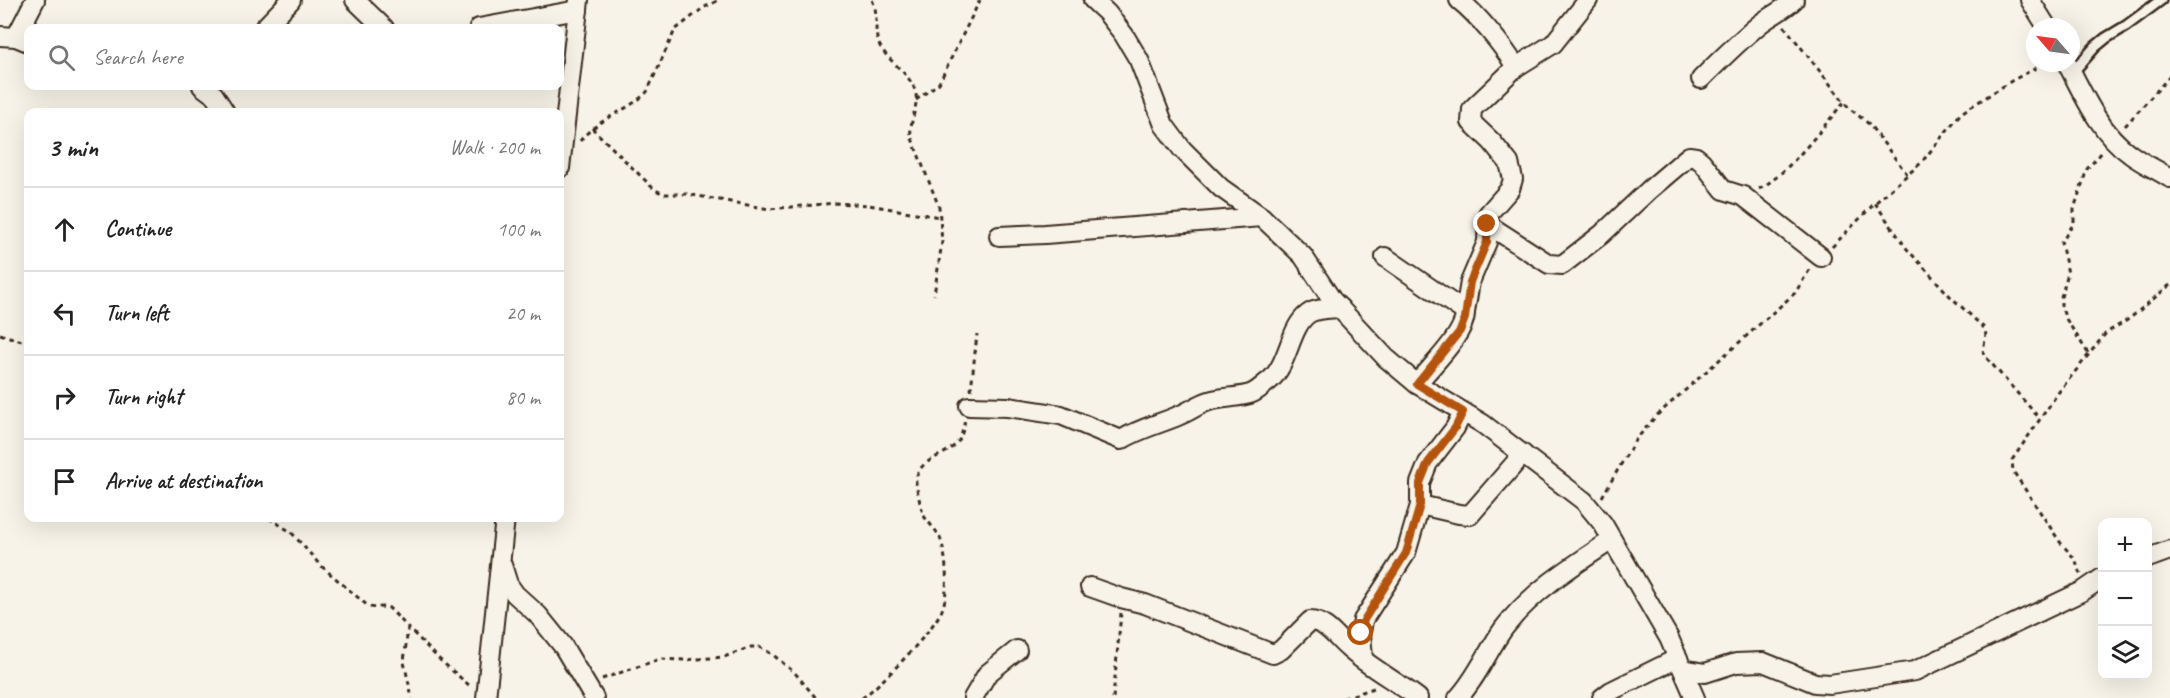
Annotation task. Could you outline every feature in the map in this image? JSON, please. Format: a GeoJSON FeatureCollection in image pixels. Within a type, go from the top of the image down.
{"type":"FeatureCollection","features":[{"type":"Feature","properties":{"kind":"street"},"geometry":{"type":"LineString","coordinates":[[15,39],[35,0]]}},
{"type":"Feature","properties":{"kind":"street"},"geometry":{"type":"LineString","coordinates":[[268,24],[291,0]]}},
{"type":"Feature","properties":{"kind":"street"},"geometry":{"type":"LineString","coordinates":[[355,0],[380,24]]}},
{"type":"Feature","properties":{"kind":"street"},"geometry":{"type":"LineString","coordinates":[[1093,0],[1107,13],[1124,35],[1138,60],[1164,125],[1182,149],[1221,188],[1262,217],[1303,256],[1332,300],[1386,358],[1417,384],[1483,424],[1584,501],[1612,540],[1669,638],[1695,698]]}},
{"type":"Feature","properties":{"kind":"street"},"geometry":{"type":"LineString","coordinates":[[1459,0],[1469,8],[1506,50],[1516,67]]}},
{"type":"Feature","properties":{"kind":"street"},"geometry":{"type":"LineString","coordinates":[[1417,384],[1464,324],[1470,282],[1487,242],[1490,210],[1510,189],[1513,173],[1509,163],[1471,122],[1472,109],[1516,67],[1553,44],[1588,0]]}},
{"type":"Feature","properties":{"kind":"street"},"geometry":{"type":"LineString","coordinates":[[2030,0],[2042,18]]}},
{"type":"Feature","properties":{"kind":"street"},"geometry":{"type":"LineString","coordinates":[[496,24],[578,5],[564,132]]}},
{"type":"Feature","properties":{"kind":"street"},"geometry":{"type":"LineString","coordinates":[[1701,79],[1749,33],[1785,5]]}},
{"type":"Feature","properties":{"kind":"street"},"geometry":{"type":"LineString","coordinates":[[2072,72],[2083,96],[2113,140],[2129,154],[2170,178]]}},
{"type":"Feature","properties":{"kind":"street"},"geometry":{"type":"LineString","coordinates":[[207,90],[214,95],[222,108]]}},
{"type":"Feature","properties":{"kind":"street"},"geometry":{"type":"LineString","coordinates":[[1487,224],[1549,264],[1562,265],[1602,234],[1689,156],[1696,157],[1702,162],[1724,190],[1743,196],[1821,257]]}},
{"type":"Feature","properties":{"kind":"street"},"geometry":{"type":"LineString","coordinates":[[999,236],[1262,217]]}},
{"type":"Feature","properties":{"kind":"street"},"geometry":{"type":"LineString","coordinates":[[1385,257],[1465,312]]}},
{"type":"Feature","properties":{"kind":"street"},"geometry":{"type":"LineString","coordinates":[[969,406],[1008,407],[1061,415],[1120,440],[1141,429],[1179,416],[1208,401],[1252,394],[1272,378],[1284,361],[1300,323],[1308,314],[1315,310],[1340,308]]}},
{"type":"Feature","properties":{"kind":"street"},"geometry":{"type":"LineString","coordinates":[[1363,659],[1361,633],[1364,620],[1406,553],[1420,505],[1420,483],[1428,463],[1455,428],[1463,412]]}},
{"type":"Feature","properties":{"kind":"street"},"geometry":{"type":"LineString","coordinates":[[1420,505],[1470,515],[1523,454]]}},
{"type":"Feature","properties":{"kind":"street"},"geometry":{"type":"LineString","coordinates":[[481,694],[505,522]]}},
{"type":"Feature","properties":{"kind":"street"},"geometry":{"type":"LineString","coordinates":[[1458,698],[1505,627],[1525,605],[1572,567],[1612,540]]}},
{"type":"Feature","properties":{"kind":"street"},"geometry":{"type":"LineString","coordinates":[[2152,557],[2170,550]]}},
{"type":"Feature","properties":{"kind":"street"},"geometry":{"type":"LineString","coordinates":[[500,559],[508,584],[515,594],[538,615],[563,646],[590,691]]}},
{"type":"Feature","properties":{"kind":"street"},"geometry":{"type":"LineString","coordinates":[[1602,698],[1611,691],[1680,664],[1705,673],[1736,663],[1763,662],[1815,683],[1830,684],[1916,671],[2083,591],[2098,581]]}},
{"type":"Feature","properties":{"kind":"street"},"geometry":{"type":"LineString","coordinates":[[1090,587],[1145,604],[1273,654],[1281,650],[1310,621],[1315,621],[1329,630],[1349,650],[1418,698]]}},
{"type":"Feature","properties":{"kind":"street"},"geometry":{"type":"LineString","coordinates":[[973,698],[987,674],[1017,650]]}},
{"type":"Feature","properties":{"kind":"lane"},"geometry":{"type":"LineString","coordinates":[[2080,59],[2100,42],[2161,0]]}},
{"type":"Feature","properties":{"kind":"path"},"geometry":{"type":"LineString","coordinates":[[581,141],[592,129],[640,99],[647,92],[675,30],[703,8],[719,0]]}},
{"type":"Feature","properties":{"kind":"path"},"geometry":{"type":"LineString","coordinates":[[872,0],[880,46],[913,85],[915,100],[910,127],[911,136],[939,207],[942,242],[934,295]]}},
{"type":"Feature","properties":{"kind":"path"},"geometry":{"type":"LineString","coordinates":[[915,100],[939,83],[980,0]]}},
{"type":"Feature","properties":{"kind":"path"},"geometry":{"type":"LineString","coordinates":[[1785,5],[1844,102],[1869,124],[1907,174]]}},
{"type":"Feature","properties":{"kind":"path"},"geometry":{"type":"LineString","coordinates":[[1593,512],[1634,442],[1656,416],[1795,292],[1809,269],[1875,203],[1921,163],[1961,113],[2029,72]]}},
{"type":"Feature","properties":{"kind":"path"},"geometry":{"type":"LineString","coordinates":[[2088,353],[2066,319],[2061,306],[2061,297],[2068,273],[2061,243],[2074,223],[2074,209],[2087,169],[2170,76]]}},
{"type":"Feature","properties":{"kind":"path"},"geometry":{"type":"LineString","coordinates":[[1743,196],[1768,184],[1797,156],[1844,102]]}},
{"type":"Feature","properties":{"kind":"path"},"geometry":{"type":"LineString","coordinates":[[592,129],[655,190],[665,194],[687,194],[769,209],[836,203],[867,205],[940,217]]}},
{"type":"Feature","properties":{"kind":"path"},"geometry":{"type":"LineString","coordinates":[[1875,203],[1907,249],[1950,296],[1984,328],[1987,333],[1982,350],[1984,355],[2040,419]]}},
{"type":"Feature","properties":{"kind":"path"},"geometry":{"type":"LineString","coordinates":[[2083,591],[2080,570],[2075,560],[2060,542],[2013,471],[2014,455],[2088,353],[2106,333],[2145,308],[2170,285]]}},
{"type":"Feature","properties":{"kind":"path"},"geometry":{"type":"LineString","coordinates":[[862,698],[875,689],[934,625],[943,608],[947,567],[940,539],[923,511],[916,488],[916,477],[927,461],[956,445],[961,437],[969,406],[977,333]]}},
{"type":"Feature","properties":{"kind":"path"},"geometry":{"type":"LineString","coordinates":[[0,334],[24,342]]}},
{"type":"Feature","properties":{"kind":"path"},"geometry":{"type":"LineString","coordinates":[[275,522],[291,532],[320,565],[368,606],[373,609],[389,608],[440,660],[481,694]]}},
{"type":"Feature","properties":{"kind":"path"},"geometry":{"type":"LineString","coordinates":[[1113,698],[1122,598]]}},
{"type":"Feature","properties":{"kind":"path"},"geometry":{"type":"LineString","coordinates":[[408,627],[404,662],[412,698]]}},
{"type":"Feature","properties":{"kind":"path"},"geometry":{"type":"LineString","coordinates":[[590,691],[660,659],[724,657],[751,647],[759,647],[772,654],[795,673],[816,698]]}},
{"type":"Feature","properties":{"kind":"path"},"geometry":{"type":"LineString","coordinates":[[1344,698],[1395,680]]}},
{"type":"Feature","properties":{"kind":"path"},"geometry":{"type":"LineString","coordinates":[[868,694],[872,698]]}},
{"type":"Feature","properties":{"kind":"route"},"geometry":{"type":"LineString","coordinates":[[1361,633],[1370,608],[1406,553],[1420,505],[1420,483],[1428,463],[1455,428],[1463,412],[1417,384],[1464,324],[1470,282],[1487,242],[1487,224]]}}]}
